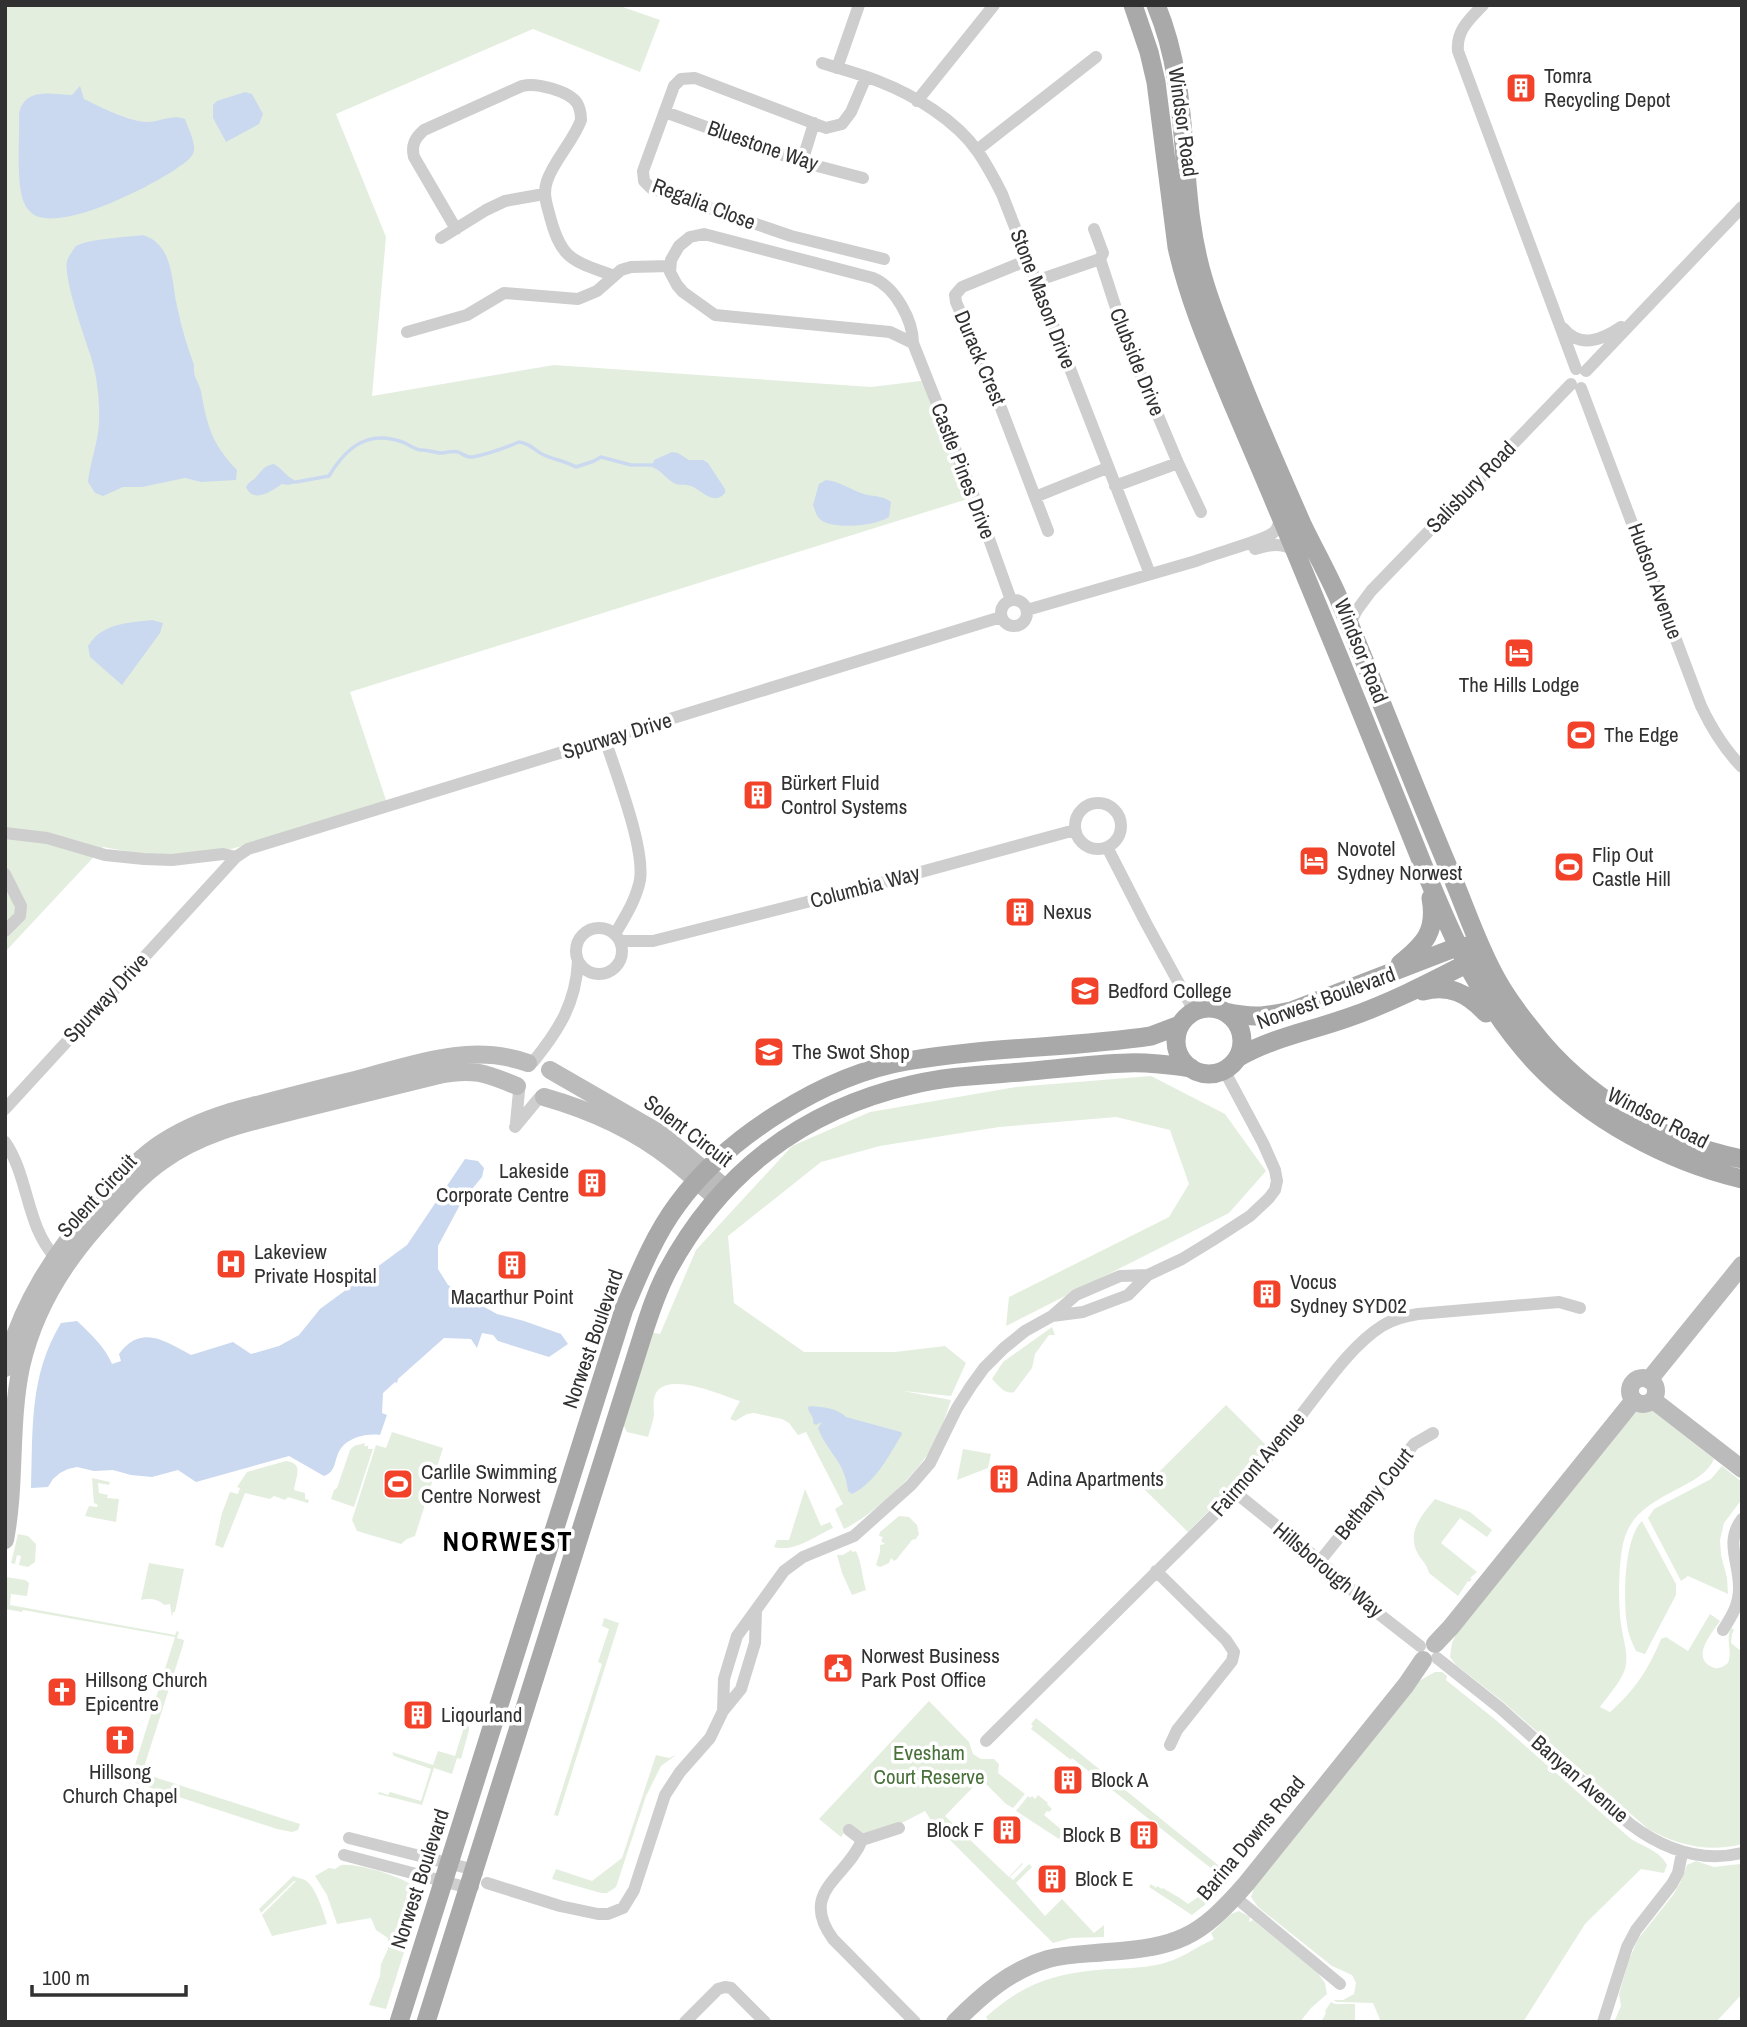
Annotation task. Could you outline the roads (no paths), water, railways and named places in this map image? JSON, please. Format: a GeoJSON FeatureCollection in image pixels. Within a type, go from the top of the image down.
{"type":"FeatureCollection","features":[{"type":"Feature","properties":{"kind":"main road","name":"Windsor Road"},"geometry":{"type":"LineString","coordinates":[[1133,5],[1146,41],[1156,82],[1177,247],[1199,322],[1462,956],[1489,1004],[1535,1062],[1561,1087],[1616,1127],[1673,1155],[1742,1179]]}},
{"type":"Feature","properties":{"kind":"main road","name":"Windsor Road"},"geometry":{"type":"LineString","coordinates":[[1156,5],[1168,36],[1179,84],[1194,243],[1218,322],[1259,425],[1337,596],[1496,979],[1533,1032],[1570,1073],[1591,1090],[1654,1128],[1680,1140],[1737,1159]]}},
{"type":"Feature","properties":{"kind":"main road"},"geometry":{"type":"LineString","coordinates":[[1164,5],[1168,36]]}},
{"type":"Feature","properties":{"kind":"main road"},"geometry":{"type":"LineString","coordinates":[[1379,979],[1413,954],[1430,933],[1433,911],[1424,867]]}},
{"type":"Feature","properties":{"kind":"main road"},"geometry":{"type":"LineString","coordinates":[[1462,956],[1481,945]]}},
{"type":"Feature","properties":{"kind":"main road","name":"Norwest Boulevard"},"geometry":{"type":"LineString","coordinates":[[1225,1012],[1252,1017],[1291,1011],[1379,979],[1462,956]]}},
{"type":"Feature","properties":{"kind":"main road","name":"Norwest Boulevard"},"geometry":{"type":"LineString","coordinates":[[1239,1057],[1265,1043],[1389,1002],[1462,956]]}},
{"type":"Feature","properties":{"kind":"main road"},"geometry":{"type":"LineString","coordinates":[[1389,1002],[1430,989],[1456,991],[1471,998],[1519,1043]]}},
{"type":"Feature","properties":{"kind":"main road"},"geometry":{"type":"LineString","coordinates":[[426,2022],[477,1880],[653,1304],[666,1273],[680,1250],[721,1193],[768,1150],[796,1131],[840,1108],[892,1089],[957,1077],[1129,1063],[1191,1068],[1209,1074],[1224,1070],[1233,1065],[1242,1048],[1237,1022],[1225,1012],[1215,1008],[1203,1008],[1187,1018],[1176,1046],[1183,1060],[1191,1068]]}},
{"type":"Feature","properties":{"kind":"main road","name":"Norwest Boulevard"},"geometry":{"type":"LineString","coordinates":[[398,2022],[624,1309],[639,1273],[678,1203],[701,1176],[761,1124],[837,1082],[871,1069],[952,1054],[1151,1036],[1187,1018]]}},
{"type":"Feature","properties":{"kind":"street"},"geometry":{"type":"LineString","coordinates":[[837,68],[859,5]]}},
{"type":"Feature","properties":{"kind":"street"},"geometry":{"type":"LineString","coordinates":[[917,101],[994,5]]}},
{"type":"Feature","properties":{"kind":"street"},"geometry":{"type":"LineString","coordinates":[[1483,5],[1462,28],[1458,36],[1458,51],[1559,323],[1581,370]]}},
{"type":"Feature","properties":{"kind":"street"},"geometry":{"type":"LineString","coordinates":[[977,150],[1096,57]]}},
{"type":"Feature","properties":{"kind":"street","name":"Stone Mason Drive"},"geometry":{"type":"LineString","coordinates":[[822,63],[881,82],[917,101],[961,132],[977,150],[1002,194],[1150,574]]}},
{"type":"Feature","properties":{"kind":"street","name":"Regalia Close"},"geometry":{"type":"LineString","coordinates":[[866,77],[851,112],[842,124],[826,128],[695,78],[681,79],[674,86],[643,171],[644,181],[651,188],[791,236],[884,258]]}},
{"type":"Feature","properties":{"kind":"street"},"geometry":{"type":"LineString","coordinates":[[456,229],[414,157],[414,140],[424,130],[531,83],[540,85],[573,99],[578,105],[582,120],[551,172],[544,194],[555,234],[561,246],[580,265],[614,276]]}},
{"type":"Feature","properties":{"kind":"street","name":"Bluestone Way"},"geometry":{"type":"LineString","coordinates":[[665,112],[802,162],[863,178]]}},
{"type":"Feature","properties":{"kind":"street"},"geometry":{"type":"LineString","coordinates":[[802,162],[814,123]]}},
{"type":"Feature","properties":{"kind":"street"},"geometry":{"type":"LineString","coordinates":[[441,238],[506,201],[544,194]]}},
{"type":"Feature","properties":{"kind":"street"},"geometry":{"type":"LineString","coordinates":[[1576,386],[1570,375],[1581,370],[1638,316],[1742,207]]}},
{"type":"Feature","properties":{"kind":"street","name":"Clubside Drive"},"geometry":{"type":"LineString","coordinates":[[1094,229],[1103,253],[1100,259],[1127,342],[1201,512]]}},
{"type":"Feature","properties":{"kind":"street","name":"Castle Pines Drive"},"geometry":{"type":"LineString","coordinates":[[670,266],[679,246],[697,235],[704,234],[873,278],[886,285],[895,296],[913,334],[913,343],[979,510],[1011,600]]}},
{"type":"Feature","properties":{"kind":"street"},"geometry":{"type":"LineString","coordinates":[[1036,281],[1100,259]]}},
{"type":"Feature","properties":{"kind":"street","name":"Durack Crest"},"geometry":{"type":"LineString","coordinates":[[1028,260],[962,287],[956,295],[956,302],[996,395],[1048,531]]}},
{"type":"Feature","properties":{"kind":"street"},"geometry":{"type":"LineString","coordinates":[[407,331],[467,315],[504,293],[578,299],[597,291],[621,270],[631,267],[670,266],[672,277],[683,292],[715,315],[890,332],[913,343]]}},
{"type":"Feature","properties":{"kind":"street"},"geometry":{"type":"LineString","coordinates":[[1559,323],[1570,337],[1586,342],[1610,334],[1638,316]]}},
{"type":"Feature","properties":{"kind":"street","name":"Salisbury Road"},"geometry":{"type":"LineString","coordinates":[[1349,625],[1371,591],[1576,386]]}},
{"type":"Feature","properties":{"kind":"street","name":"Hudson Avenue"},"geometry":{"type":"LineString","coordinates":[[1576,386],[1701,706],[1725,749],[1742,767]]}},
{"type":"Feature","properties":{"kind":"street"},"geometry":{"type":"LineString","coordinates":[[1115,486],[1178,463]]}},
{"type":"Feature","properties":{"kind":"street"},"geometry":{"type":"LineString","coordinates":[[1035,497],[1107,468]]}},
{"type":"Feature","properties":{"kind":"street"},"geometry":{"type":"LineString","coordinates":[[1027,610],[1196,561],[1272,535],[1281,517]]}},
{"type":"Feature","properties":{"kind":"street"},"geometry":{"type":"LineString","coordinates":[[1196,561],[1215,560],[1276,544],[1295,550]]}},
{"type":"Feature","properties":{"kind":"street"},"geometry":{"type":"LineString","coordinates":[[1337,596],[1350,599],[1371,591]]}},
{"type":"Feature","properties":{"kind":"street"},"geometry":{"type":"LineString","coordinates":[[1011,600],[1024,604],[1027,610],[1026,619],[1019,625],[1010,626],[1000,617],[1001,608],[1011,600]]}},
{"type":"Feature","properties":{"kind":"street","name":"Spurway Drive"},"geometry":{"type":"LineString","coordinates":[[5,1109],[236,857],[248,849],[1000,617]]}},
{"type":"Feature","properties":{"kind":"street"},"geometry":{"type":"LineString","coordinates":[[605,739],[632,825],[640,861],[640,879],[617,938]]}},
{"type":"Feature","properties":{"kind":"street"},"geometry":{"type":"LineString","coordinates":[[1096,803],[1108,806],[1117,814],[1121,825],[1118,838],[1107,847],[1094,849],[1087,846],[1075,830],[1076,820],[1083,809],[1096,803]]}},
{"type":"Feature","properties":{"kind":"street","name":"Columbia Way"},"geometry":{"type":"LineString","coordinates":[[622,954],[653,941],[1075,830]]}},
{"type":"Feature","properties":{"kind":"street","name":"Spurway Drive"},"geometry":{"type":"LineString","coordinates":[[5,833],[47,838],[105,855],[172,860],[223,853],[236,857]]}},
{"type":"Feature","properties":{"kind":"street"},"geometry":{"type":"LineString","coordinates":[[1107,847],[1146,923],[1187,1018]]}},
{"type":"Feature","properties":{"kind":"street"},"geometry":{"type":"LineString","coordinates":[[5,874],[21,906],[20,916],[5,931]]}},
{"type":"Feature","properties":{"kind":"street"},"geometry":{"type":"LineString","coordinates":[[540,1065],[554,1082],[552,1088],[515,1126],[518,1072],[540,1065],[574,995],[578,961],[576,948],[581,936],[586,931],[601,928],[617,938],[622,954],[615,967],[586,983],[574,995]]}},
{"type":"Feature","properties":{"kind":"street","name":"Columbia Way"},"geometry":{"type":"LineString","coordinates":[[617,938],[653,941]]}},
{"type":"Feature","properties":{"kind":"street"},"geometry":{"type":"LineString","coordinates":[[578,961],[588,971],[602,974]]}},
{"type":"Feature","properties":{"kind":"street","name":"Solent Circuit"},"geometry":{"type":"LineString","coordinates":[[5,1368],[19,1325],[55,1257],[102,1199],[142,1158],[174,1135],[230,1112],[453,1055],[491,1054],[540,1065],[648,1125],[674,1144],[701,1176],[721,1193]]}},
{"type":"Feature","properties":{"kind":"street"},"geometry":{"type":"LineString","coordinates":[[1052,1316],[1083,1312],[1128,1294],[1148,1275],[1182,1259],[1250,1216],[1275,1190],[1277,1181],[1270,1157],[1224,1070]]}},
{"type":"Feature","properties":{"kind":"street","name":"Solent Circuit"},"geometry":{"type":"LineString","coordinates":[[5,1540],[15,1405],[21,1368],[35,1322],[49,1290],[74,1253],[119,1200],[145,1175],[177,1151],[218,1131],[439,1074],[479,1072],[518,1088]]}},
{"type":"Feature","properties":{"kind":"street"},"geometry":{"type":"LineString","coordinates":[[518,1088],[524,1096],[542,1098]]}},
{"type":"Feature","properties":{"kind":"street","name":"Solent Circuit"},"geometry":{"type":"LineString","coordinates":[[542,1098],[576,1106],[628,1131],[701,1176]]}},
{"type":"Feature","properties":{"kind":"street"},"geometry":{"type":"LineString","coordinates":[[5,1142],[16,1157],[44,1245],[55,1257]]}},
{"type":"Feature","properties":{"kind":"street"},"geometry":{"type":"LineString","coordinates":[[1649,1380],[1742,1265]]}},
{"type":"Feature","properties":{"kind":"street"},"geometry":{"type":"LineString","coordinates":[[723,1711],[724,1679],[737,1636],[777,1579],[794,1563],[815,1551],[853,1536],[911,1485],[930,1463],[957,1408],[984,1368],[1004,1348],[1025,1331],[1052,1316],[1076,1295],[1119,1276],[1148,1275]]}},
{"type":"Feature","properties":{"kind":"street","name":"Fairmont Avenue"},"geometry":{"type":"LineString","coordinates":[[986,1741],[1236,1493],[1268,1459],[1342,1364],[1372,1334],[1392,1320],[1418,1314],[1559,1302],[1580,1308]]}},
{"type":"Feature","properties":{"kind":"street"},"geometry":{"type":"LineString","coordinates":[[1639,1379],[1649,1380],[1656,1390],[1653,1400],[1644,1404],[1634,1400],[1630,1394],[1633,1384],[1639,1379]]}},
{"type":"Feature","properties":{"kind":"street","name":"Barina Downs Road"},"geometry":{"type":"LineString","coordinates":[[955,2022],[998,1983],[1031,1965],[1063,1956],[1157,1948],[1202,1928],[1235,1897],[1634,1400]]}},
{"type":"Feature","properties":{"kind":"street"},"geometry":{"type":"LineString","coordinates":[[1653,1400],[1742,1469]]}},
{"type":"Feature","properties":{"kind":"street","name":"Bethany Court"},"geometry":{"type":"LineString","coordinates":[[1320,1561],[1414,1444],[1433,1433]]}},
{"type":"Feature","properties":{"kind":"street","name":"Hillsborough Way"},"geometry":{"type":"LineString","coordinates":[[1236,1493],[1320,1561],[1378,1614],[1429,1652]]}},
{"type":"Feature","properties":{"kind":"street"},"geometry":{"type":"LineString","coordinates":[[1723,1630],[1738,1600],[1739,1578],[1732,1542],[1742,1519]]}},
{"type":"Feature","properties":{"kind":"street"},"geometry":{"type":"LineString","coordinates":[[1156,1571],[1226,1640],[1234,1652],[1232,1661],[1177,1730],[1170,1745]]}},
{"type":"Feature","properties":{"kind":"street"},"geometry":{"type":"LineString","coordinates":[[349,1838],[446,1872],[559,1906],[598,1914],[608,1914],[623,1908],[634,1890],[665,1796],[680,1772],[710,1738],[723,1711],[741,1689],[755,1643],[756,1610]]}},
{"type":"Feature","properties":{"kind":"street","name":"Banyan Avenue"},"geometry":{"type":"LineString","coordinates":[[1429,1652],[1500,1708],[1630,1824],[1652,1839],[1682,1853],[1717,1856],[1742,1853]]}},
{"type":"Feature","properties":{"kind":"street"},"geometry":{"type":"LineString","coordinates":[[898,1828],[862,1840],[854,1856],[825,1890],[822,1919],[833,1939],[915,2022]]}},
{"type":"Feature","properties":{"kind":"street"},"geometry":{"type":"LineString","coordinates":[[849,1830],[862,1840]]}},
{"type":"Feature","properties":{"kind":"street"},"geometry":{"type":"LineString","coordinates":[[1603,2022],[1627,1947],[1636,1930],[1672,1884],[1678,1873],[1682,1853]]}},
{"type":"Feature","properties":{"kind":"street"},"geometry":{"type":"LineString","coordinates":[[344,1855],[446,1872]]}},
{"type":"Feature","properties":{"kind":"street"},"geometry":{"type":"LineString","coordinates":[[1235,1897],[1340,1984]]}},
{"type":"Feature","properties":{"kind":"street"},"geometry":{"type":"LineString","coordinates":[[685,2022],[718,1989],[724,1987],[731,1989],[765,2022]]}},
{"type":"Feature","properties":{"kind":"water"},"geometry":{"type":"Polygon","coordinates":[[[80,86],[84,99],[132,120],[147,122],[175,117],[185,119],[193,143],[192,156],[164,177],[108,204],[68,217],[36,216],[25,205],[20,186],[19,114],[22,105],[32,96],[40,94],[72,95],[80,86]]]}},
{"type":"Feature","properties":{"kind":"water"},"geometry":{"type":"Polygon","coordinates":[[[245,92],[252,94],[263,114],[259,124],[226,142],[213,118],[213,105],[217,101],[245,92]]]}},
{"type":"Feature","properties":{"kind":"water"},"geometry":{"type":"Polygon","coordinates":[[[143,235],[153,240],[166,255],[180,321],[208,425],[216,443],[237,470],[236,480],[201,482],[185,478],[142,487],[123,487],[103,496],[95,493],[88,482],[98,430],[98,397],[92,362],[71,293],[67,261],[75,247],[80,244],[143,235]]]}},
{"type":"Feature","properties":{"kind":"water"},"geometry":{"type":"Polygon","coordinates":[[[672,452],[689,460],[703,460],[708,463],[725,493],[721,497],[712,498],[691,486],[674,483],[652,467],[654,460],[672,452]]]}},
{"type":"Feature","properties":{"kind":"water"},"geometry":{"type":"Polygon","coordinates":[[[274,464],[296,483],[282,484],[258,495],[249,492],[246,487],[248,483],[264,468],[274,464]]]}},
{"type":"Feature","properties":{"kind":"water"},"geometry":{"type":"Polygon","coordinates":[[[826,480],[888,500],[891,502],[889,517],[855,526],[836,525],[821,520],[813,505],[819,484],[826,480]]]}},
{"type":"Feature","properties":{"kind":"water"},"geometry":{"type":"Polygon","coordinates":[[[152,620],[163,623],[160,633],[122,685],[90,657],[88,646],[108,628],[152,620]]]}},
{"type":"Feature","properties":{"kind":"water"},"geometry":{"type":"Polygon","coordinates":[[[465,1159],[478,1161],[484,1168],[482,1177],[462,1201],[438,1246],[438,1269],[448,1285],[477,1303],[497,1314],[561,1334],[568,1344],[549,1357],[498,1341],[493,1335],[482,1333],[477,1348],[471,1339],[444,1338],[383,1393],[382,1413],[387,1415],[380,1435],[360,1436],[345,1444],[339,1451],[333,1468],[324,1476],[289,1456],[196,1482],[178,1470],[152,1477],[77,1467],[60,1473],[48,1487],[31,1488],[33,1424],[38,1383],[43,1363],[61,1323],[77,1321],[101,1346],[112,1364],[121,1361],[119,1354],[127,1345],[145,1337],[163,1341],[191,1355],[233,1342],[251,1354],[279,1346],[299,1335],[320,1309],[407,1245],[465,1159]]]}},
{"type":"Feature","properties":{"kind":"water"},"geometry":{"type":"Polygon","coordinates":[[[808,1407],[834,1410],[846,1417],[902,1434],[874,1476],[852,1494],[848,1491],[840,1465],[818,1428],[822,1422],[816,1425],[813,1423],[808,1407]]]}},
{"type":"Feature","properties":{"kind":"waterway"},"geometry":{"type":"LineString","coordinates":[[296,482],[329,476],[351,449],[370,439],[380,438],[392,439],[420,450],[441,453],[456,451],[471,457],[519,442],[576,467],[601,457],[631,465],[652,465]]}},
{"type":"Feature","properties":{"kind":"place","name":"Tomra Recycling Depot"},"geometry":{"type":"Point","coordinates":[1521,88]}},
{"type":"Feature","properties":{"kind":"place","name":"The Hills Lodge"},"geometry":{"type":"Point","coordinates":[1519,653]}},
{"type":"Feature","properties":{"kind":"place","name":"The Edge"},"geometry":{"type":"Point","coordinates":[1581,735]}},
{"type":"Feature","properties":{"kind":"place","name":"Bürkert Fluid Control Systems"},"geometry":{"type":"Point","coordinates":[758,795]}},
{"type":"Feature","properties":{"kind":"place","name":"Novotel Sydney Norwest"},"geometry":{"type":"Point","coordinates":[1314,861]}},
{"type":"Feature","properties":{"kind":"place","name":"Flip Out Castle Hill"},"geometry":{"type":"Point","coordinates":[1569,867]}},
{"type":"Feature","properties":{"kind":"place","name":"Nexus"},"geometry":{"type":"Point","coordinates":[1020,912]}},
{"type":"Feature","properties":{"kind":"place","name":"Bedford College"},"geometry":{"type":"Point","coordinates":[1085,991]}},
{"type":"Feature","properties":{"kind":"place","name":"The Swot Shop"},"geometry":{"type":"Point","coordinates":[769,1052]}},
{"type":"Feature","properties":{"kind":"place","name":"Lakeside Corporate Centre"},"geometry":{"type":"Point","coordinates":[592,1183]}},
{"type":"Feature","properties":{"kind":"place","name":"Lakeview Private Hospital"},"geometry":{"type":"Point","coordinates":[231,1264]}},
{"type":"Feature","properties":{"kind":"place","name":"Macarthur Point"},"geometry":{"type":"Point","coordinates":[512,1265]}},
{"type":"Feature","properties":{"kind":"place","name":"Vocus Sydney SYD02"},"geometry":{"type":"Point","coordinates":[1267,1294]}},
{"type":"Feature","properties":{"kind":"place","name":"Adina Apartments"},"geometry":{"type":"Point","coordinates":[1004,1479]}},
{"type":"Feature","properties":{"kind":"place","name":"Carlile Swimming Centre Norwest"},"geometry":{"type":"Point","coordinates":[398,1484]}},
{"type":"Feature","properties":{"kind":"place","name":"Norwest Business Park Post Office"},"geometry":{"type":"Point","coordinates":[838,1668]}},
{"type":"Feature","properties":{"kind":"place","name":"Hillsong Church Epicentre"},"geometry":{"type":"Point","coordinates":[62,1692]}},
{"type":"Feature","properties":{"kind":"place","name":"Liqourland"},"geometry":{"type":"Point","coordinates":[418,1715]}},
{"type":"Feature","properties":{"kind":"place","name":"Hillsong Church Chapel"},"geometry":{"type":"Point","coordinates":[120,1740]}},
{"type":"Feature","properties":{"kind":"place","name":"Block A"},"geometry":{"type":"Point","coordinates":[1068,1780]}},
{"type":"Feature","properties":{"kind":"place","name":"Block F"},"geometry":{"type":"Point","coordinates":[1007,1830]}},
{"type":"Feature","properties":{"kind":"place","name":"Block B"},"geometry":{"type":"Point","coordinates":[1144,1835]}},
{"type":"Feature","properties":{"kind":"place","name":"Block E"},"geometry":{"type":"Point","coordinates":[1052,1879]}},
{"type":"Feature","properties":{"kind":"district","name":"NORWEST"},"geometry":{"type":"Point","coordinates":[508,1541]}},
{"type":"Feature","properties":{"kind":"park label","name":"Evesham Court Reserve"},"geometry":{"type":"Point","coordinates":[929,1765]}}]}
